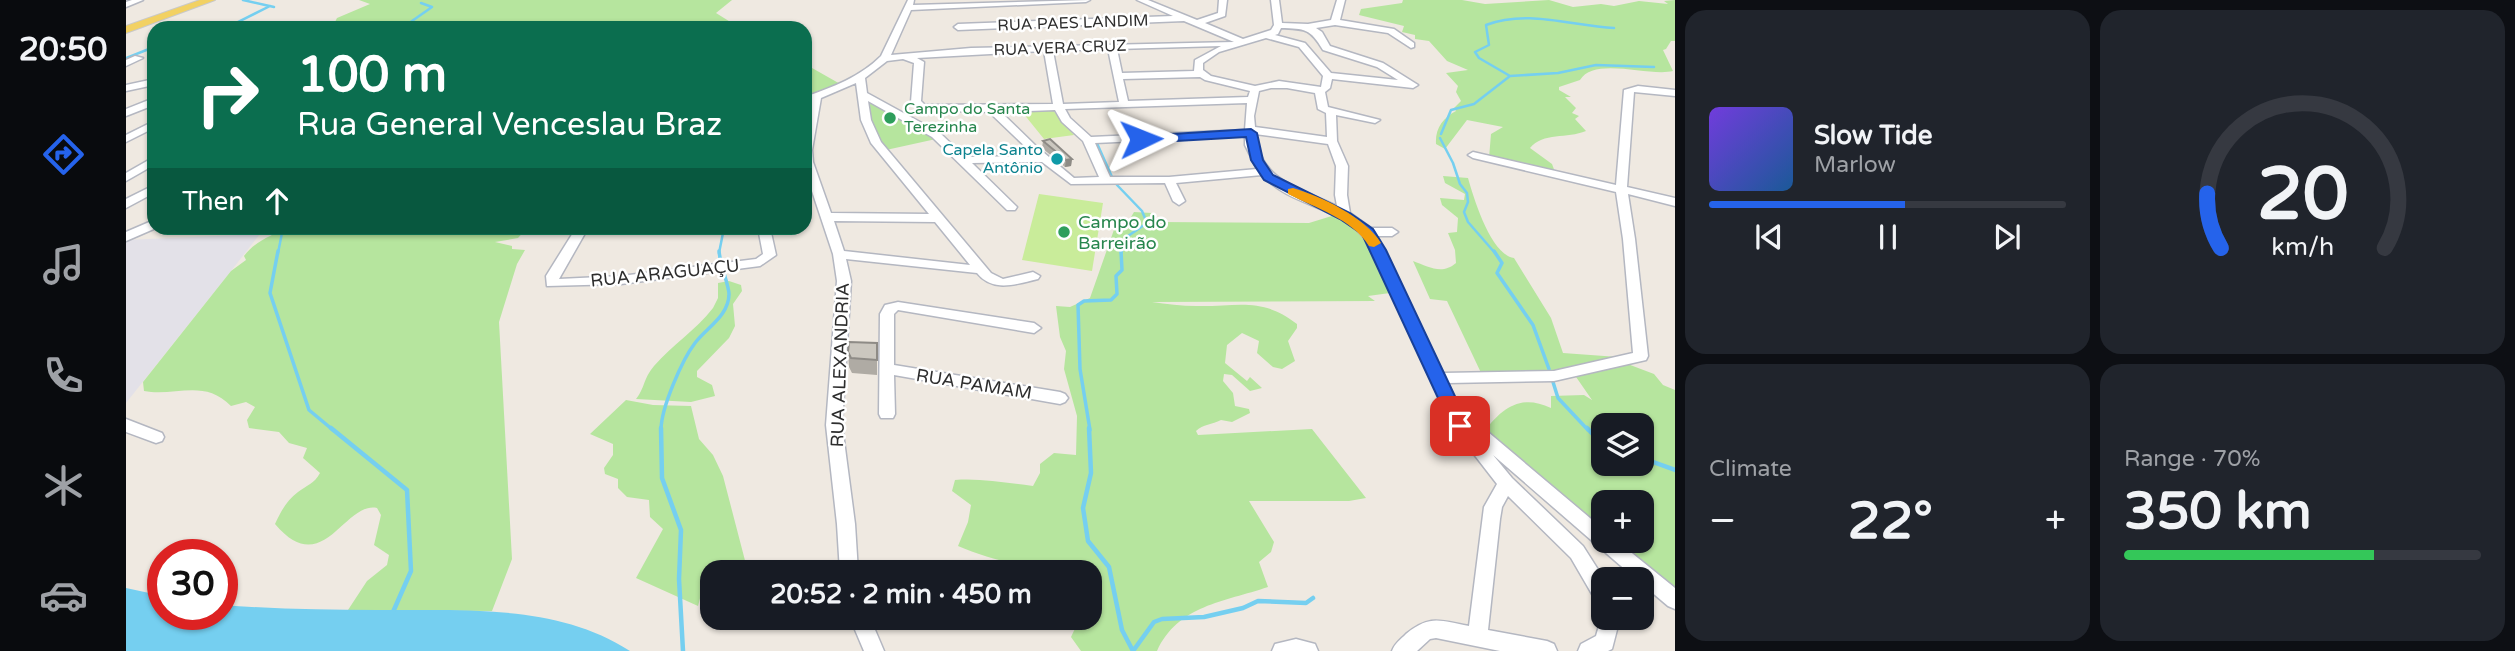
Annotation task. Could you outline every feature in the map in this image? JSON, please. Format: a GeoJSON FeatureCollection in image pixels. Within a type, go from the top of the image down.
{"type":"FeatureCollection","features":[{"type":"Feature","properties":{"kind":"main road"},"geometry":{"type":"LineString","coordinates":[[151,21],[209,0]]}},
{"type":"Feature","properties":{"kind":"main road"},"geometry":{"type":"LineString","coordinates":[[126,30],[147,22]]}},
{"type":"Feature","properties":{"kind":"street"},"geometry":{"type":"LineString","coordinates":[[126,5],[139,0]]}},
{"type":"Feature","properties":{"kind":"street"},"geometry":{"type":"LineString","coordinates":[[812,97],[860,77],[884,58],[910,4],[969,6],[1086,0]]}},
{"type":"Feature","properties":{"kind":"street"},"geometry":{"type":"LineString","coordinates":[[1141,0],[1184,14],[1239,42]]}},
{"type":"Feature","properties":{"kind":"street"},"geometry":{"type":"LineString","coordinates":[[1198,23],[1223,14],[1223,0]]}},
{"type":"Feature","properties":{"kind":"street"},"geometry":{"type":"LineString","coordinates":[[1202,74],[1197,66],[1201,58],[1239,42],[1269,36],[1277,30],[1275,0]]}},
{"type":"Feature","properties":{"kind":"street"},"geometry":{"type":"LineString","coordinates":[[1335,22],[1341,0]]}},
{"type":"Feature","properties":{"kind":"street"},"geometry":{"type":"LineString","coordinates":[[951,45],[969,6]]}},
{"type":"Feature","properties":{"kind":"street","name":"RUA PAES LANDIM"},"geometry":{"type":"LineString","coordinates":[[958,27],[1184,14]]}},
{"type":"Feature","properties":{"kind":"street"},"geometry":{"type":"LineString","coordinates":[[1278,25],[1310,28],[1335,22],[1388,30],[1411,45]]}},
{"type":"Feature","properties":{"kind":"street"},"geometry":{"type":"LineString","coordinates":[[1302,45],[1310,28]]}},
{"type":"Feature","properties":{"kind":"street"},"geometry":{"type":"LineString","coordinates":[[1269,36],[1302,45],[1328,76],[1413,85],[1380,65],[1326,48],[1319,34],[1310,28]]}},
{"type":"Feature","properties":{"kind":"street","name":"RUA VERA CRUZ"},"geometry":{"type":"LineString","coordinates":[[884,58],[951,45],[1048,49],[1239,42]]}},
{"type":"Feature","properties":{"kind":"street"},"geometry":{"type":"LineString","coordinates":[[1112,46],[1124,104]]}},
{"type":"Feature","properties":{"kind":"street"},"geometry":{"type":"LineString","coordinates":[[1048,49],[1058,106],[1066,120],[1088,140],[1106,181]]}},
{"type":"Feature","properties":{"kind":"street"},"geometry":{"type":"LineString","coordinates":[[903,56],[919,62],[916,105],[930,109],[1124,104],[1254,95]]}},
{"type":"Feature","properties":{"kind":"street"},"geometry":{"type":"LineString","coordinates":[[126,63],[138,58]]}},
{"type":"Feature","properties":{"kind":"street"},"geometry":{"type":"LineString","coordinates":[[1282,73],[1286,84]]}},
{"type":"Feature","properties":{"kind":"street"},"geometry":{"type":"LineString","coordinates":[[1117,76],[1202,74],[1254,95]]}},
{"type":"Feature","properties":{"kind":"street"},"geometry":{"type":"LineString","coordinates":[[1328,76],[1328,111],[1332,141],[1342,166],[1341,195],[1345,216]]}},
{"type":"Feature","properties":{"kind":"street"},"geometry":{"type":"LineString","coordinates":[[860,77],[866,120],[876,143],[982,270],[992,281],[998,283],[1033,276]]}},
{"type":"Feature","properties":{"kind":"street"},"geometry":{"type":"LineString","coordinates":[[126,88],[147,84]]}},
{"type":"Feature","properties":{"kind":"street"},"geometry":{"type":"LineString","coordinates":[[1327,90],[1286,84],[1265,85],[1254,95],[1249,119],[1257,160],[1263,172],[1278,184],[1345,216],[1368,232],[1379,250],[1460,426],[1506,483],[1535,508],[1577,552],[1591,575]]}},
{"type":"Feature","properties":{"kind":"street"},"geometry":{"type":"LineString","coordinates":[[1436,378],[1554,376],[1641,356],[1621,190],[1629,90],[1675,93]]}},
{"type":"Feature","properties":{"kind":"street"},"geometry":{"type":"LineString","coordinates":[[864,95],[936,135],[1011,207]]}},
{"type":"Feature","properties":{"kind":"street"},"geometry":{"type":"LineString","coordinates":[[126,114],[147,104]]}},
{"type":"Feature","properties":{"kind":"street"},"geometry":{"type":"LineString","coordinates":[[992,109],[1068,180],[1081,183],[1169,180],[1263,172]]}},
{"type":"Feature","properties":{"kind":"street"},"geometry":{"type":"LineString","coordinates":[[1328,111],[1375,120]]}},
{"type":"Feature","properties":{"kind":"street"},"geometry":{"type":"LineString","coordinates":[[126,114],[147,115]]}},
{"type":"Feature","properties":{"kind":"street"},"geometry":{"type":"LineString","coordinates":[[126,139],[147,128]]}},
{"type":"Feature","properties":{"kind":"street"},"geometry":{"type":"LineString","coordinates":[[1088,140],[1251,132],[1332,141]]}},
{"type":"Feature","properties":{"kind":"street"},"geometry":{"type":"LineString","coordinates":[[1473,155],[1675,202]]}},
{"type":"Feature","properties":{"kind":"street"},"geometry":{"type":"LineString","coordinates":[[962,160],[1044,159]]}},
{"type":"Feature","properties":{"kind":"street"},"geometry":{"type":"LineString","coordinates":[[126,178],[147,164]]}},
{"type":"Feature","properties":{"kind":"street","name":"RUA ALEXANDRIA"},"geometry":{"type":"LineString","coordinates":[[812,175],[828,217],[844,281],[845,344],[835,444],[848,560]]}},
{"type":"Feature","properties":{"kind":"street"},"geometry":{"type":"LineString","coordinates":[[1169,180],[1179,201]]}},
{"type":"Feature","properties":{"kind":"street"},"geometry":{"type":"LineString","coordinates":[[126,204],[147,192]]}},
{"type":"Feature","properties":{"kind":"street"},"geometry":{"type":"LineString","coordinates":[[828,217],[938,218]]}},
{"type":"Feature","properties":{"kind":"street"},"geometry":{"type":"LineString","coordinates":[[127,237],[147,227]]}},
{"type":"Feature","properties":{"kind":"street"},"geometry":{"type":"LineString","coordinates":[[1368,232],[1392,232]]}},
{"type":"Feature","properties":{"kind":"street","name":"RUA ARAGUAÇU"},"geometry":{"type":"LineString","coordinates":[[578,235],[553,275],[552,283],[560,285],[760,262],[769,258],[765,235]]}},
{"type":"Feature","properties":{"kind":"street"},"geometry":{"type":"LineString","coordinates":[[839,254],[982,270]]}},
{"type":"Feature","properties":{"kind":"street"},"geometry":{"type":"LineString","coordinates":[[887,414],[888,369],[882,348],[890,308],[898,306],[1034,328]]}},
{"type":"Feature","properties":{"kind":"street","name":"RUA PAMAM"},"geometry":{"type":"LineString","coordinates":[[888,369],[1060,398]]}},
{"type":"Feature","properties":{"kind":"street"},"geometry":{"type":"LineString","coordinates":[[1451,411],[1591,529]]}},
{"type":"Feature","properties":{"kind":"street"},"geometry":{"type":"LineString","coordinates":[[126,425],[156,437]]}},
{"type":"Feature","properties":{"kind":"street"},"geometry":{"type":"LineString","coordinates":[[1476,637],[1490,519],[1493,507],[1506,483]]}},
{"type":"Feature","properties":{"kind":"street"},"geometry":{"type":"LineString","coordinates":[[1619,553],[1675,600]]}},
{"type":"Feature","properties":{"kind":"street"},"geometry":{"type":"LineString","coordinates":[[865,630],[874,651]]}},
{"type":"Feature","properties":{"kind":"street"},"geometry":{"type":"LineString","coordinates":[[1402,651],[1426,630],[1547,651]]}},
{"type":"Feature","properties":{"kind":"street"},"geometry":{"type":"LineString","coordinates":[[1588,651],[1605,642],[1608,630]]}},
{"type":"Feature","properties":{"kind":"street"},"geometry":{"type":"LineString","coordinates":[[1282,651],[1308,651]]}},
{"type":"Feature","properties":{"kind":"shaded area"},"geometry":{"type":"Polygon","coordinates":[[[259,235],[126,403],[126,240],[259,235]]]}},
{"type":"Feature","properties":{"kind":"green space"},"geometry":{"type":"Polygon","coordinates":[[[359,0],[732,0],[716,13],[729,21],[336,21],[370,4],[359,0]]]}},
{"type":"Feature","properties":{"kind":"green space"},"geometry":{"type":"Polygon","coordinates":[[[1403,0],[1462,0],[1485,4],[1549,0],[1573,7],[1601,4],[1614,6],[1639,1],[1668,4],[1664,1],[1675,0],[1675,41],[1671,41],[1663,50],[1673,71],[1597,69],[1580,80],[1559,87],[1559,90],[1571,97],[1565,97],[1576,108],[1572,113],[1579,116],[1575,119],[1586,131],[1548,138],[1530,148],[1552,164],[1555,172],[1489,158],[1491,134],[1503,127],[1467,120],[1445,149],[1436,144],[1437,133],[1441,124],[1456,111],[1454,108],[1461,101],[1456,92],[1458,86],[1446,73],[1468,70],[1447,61],[1429,41],[1415,39],[1415,35],[1402,32],[1404,26],[1359,15],[1361,9],[1402,3],[1403,0]]]}},
{"type":"Feature","properties":{"kind":"green space"},"geometry":{"type":"Polygon","coordinates":[[[812,68],[842,85],[812,96],[812,68]]]}},
{"type":"Feature","properties":{"kind":"green space"},"geometry":{"type":"Polygon","coordinates":[[[869,101],[936,139],[886,150],[872,127],[869,101]]]}},
{"type":"Feature","properties":{"kind":"green space"},"geometry":{"type":"Polygon","coordinates":[[[1052,109],[1074,135],[1044,139],[1023,113],[1052,109]]]}},
{"type":"Feature","properties":{"kind":"green space"},"geometry":{"type":"Polygon","coordinates":[[[1443,176],[1468,178],[1479,212],[1491,237],[1506,255],[1514,258],[1551,318],[1563,353],[1618,357],[1567,370],[1483,377],[1447,301],[1430,299],[1413,261],[1440,269],[1446,269],[1456,263],[1455,250],[1448,233],[1457,232],[1458,218],[1442,205],[1440,198],[1464,200],[1465,194],[1445,183],[1443,176]]]}},
{"type":"Feature","properties":{"kind":"green space","name":"Campo do Barreirão"},"geometry":{"type":"Polygon","coordinates":[[[1039,194],[1103,203],[1092,271],[1022,260],[1039,194]]]}},
{"type":"Feature","properties":{"kind":"green space"},"geometry":{"type":"Polygon","coordinates":[[[1134,212],[1152,213],[1158,219],[1156,222],[1309,223],[1335,215],[1368,235],[1390,293],[1368,296],[1375,301],[1152,302],[1191,306],[1260,306],[1284,315],[1297,324],[1288,341],[1295,361],[1282,369],[1273,367],[1257,353],[1259,341],[1242,333],[1227,345],[1225,363],[1247,381],[1250,377],[1262,388],[1250,391],[1232,375],[1224,374],[1223,381],[1233,393],[1235,406],[1249,409],[1250,413],[1232,422],[1221,420],[1196,431],[1198,435],[1312,429],[1366,498],[1349,501],[1249,501],[1274,542],[1271,552],[1259,562],[1268,587],[1190,614],[1166,636],[1157,651],[1081,651],[1071,637],[1074,630],[1102,630],[1102,560],[1002,560],[958,546],[968,522],[971,505],[952,491],[955,480],[984,480],[1033,486],[1040,473],[1040,464],[1054,453],[1076,455],[1077,416],[1064,369],[1066,351],[1060,337],[1056,306],[1070,307],[1090,298],[1116,224],[1127,224],[1134,212]]]}},
{"type":"Feature","properties":{"kind":"green space"},"geometry":{"type":"Polygon","coordinates":[[[272,235],[521,235],[518,238],[495,242],[512,246],[512,249],[525,250],[517,264],[499,322],[512,559],[492,611],[348,610],[367,581],[387,565],[389,555],[374,545],[381,515],[377,508],[365,509],[320,542],[307,545],[292,539],[275,524],[291,499],[320,473],[303,458],[307,448],[289,443],[279,432],[249,428],[247,420],[255,407],[246,402],[231,406],[221,398],[200,391],[144,391],[143,382],[231,271],[246,260],[244,256],[248,251],[272,235]]]}},
{"type":"Feature","properties":{"kind":"green space"},"geometry":{"type":"Polygon","coordinates":[[[729,281],[741,285],[742,291],[733,304],[735,326],[729,338],[697,371],[697,377],[712,385],[715,396],[691,402],[636,399],[654,366],[713,308],[718,298],[718,283],[729,281]]]}},
{"type":"Feature","properties":{"kind":"green space"},"geometry":{"type":"Polygon","coordinates":[[[1625,363],[1654,374],[1663,385],[1675,390],[1675,594],[1654,577],[1654,567],[1642,567],[1625,553],[1654,553],[1654,490],[1591,490],[1591,524],[1483,433],[1504,411],[1521,403],[1530,402],[1551,408],[1551,396],[1584,395],[1592,400],[1574,374],[1625,363]]]}},
{"type":"Feature","properties":{"kind":"green space"},"geometry":{"type":"Polygon","coordinates":[[[626,400],[653,405],[691,406],[699,439],[713,455],[723,476],[745,560],[700,560],[698,606],[636,578],[663,529],[650,517],[649,500],[627,497],[618,488],[618,479],[605,474],[604,468],[613,455],[613,444],[590,434],[626,400]]]}},
{"type":"Feature","properties":{"kind":"water"},"geometry":{"type":"Polygon","coordinates":[[[126,588],[147,593],[147,630],[238,630],[238,606],[475,611],[540,617],[571,624],[601,635],[630,651],[126,651],[126,588]]]}},
{"type":"Feature","properties":{"kind":"building"},"geometry":{"type":"Polygon","coordinates":[[[1050,139],[1072,159],[1066,160],[1043,141],[1050,139]]]}},
{"type":"Feature","properties":{"kind":"building"},"geometry":{"type":"Polygon","coordinates":[[[849,342],[877,343],[877,360],[851,358],[848,352],[849,342]]]}},
{"type":"Feature","properties":{"kind":"waterway"},"geometry":{"type":"LineString","coordinates":[[243,0],[270,6]]}},
{"type":"Feature","properties":{"kind":"waterway"},"geometry":{"type":"LineString","coordinates":[[412,21],[432,7],[421,3]]}},
{"type":"Feature","properties":{"kind":"waterway"},"geometry":{"type":"LineString","coordinates":[[240,21],[270,6]]}},
{"type":"Feature","properties":{"kind":"waterway"},"geometry":{"type":"LineString","coordinates":[[270,6],[274,7]]}},
{"type":"Feature","properties":{"kind":"waterway"},"geometry":{"type":"LineString","coordinates":[[1510,76],[1479,58],[1475,52],[1489,45],[1486,25],[1502,20],[1533,18],[1614,28]]}},
{"type":"Feature","properties":{"kind":"waterway"},"geometry":{"type":"LineString","coordinates":[[126,58],[147,50]]}},
{"type":"Feature","properties":{"kind":"waterway"},"geometry":{"type":"LineString","coordinates":[[1510,76],[1558,73],[1596,65],[1654,67]]}},
{"type":"Feature","properties":{"kind":"waterway"},"geometry":{"type":"LineString","coordinates":[[1441,134],[1451,110],[1474,104],[1510,76]]}},
{"type":"Feature","properties":{"kind":"waterway"},"geometry":{"type":"LineString","coordinates":[[1440,138],[1460,184],[1467,193],[1468,202],[1464,212],[1468,222],[1495,253]]}},
{"type":"Feature","properties":{"kind":"waterway"},"geometry":{"type":"LineString","coordinates":[[1096,141],[1112,177]]}},
{"type":"Feature","properties":{"kind":"waterway"},"geometry":{"type":"LineString","coordinates":[[1117,185],[1142,211],[1147,223],[1128,236],[1121,253]]}},
{"type":"Feature","properties":{"kind":"waterway"},"geometry":{"type":"LineString","coordinates":[[278,253],[282,235]]}},
{"type":"Feature","properties":{"kind":"waterway"},"geometry":{"type":"LineString","coordinates":[[719,252],[723,235]]}},
{"type":"Feature","properties":{"kind":"waterway"},"geometry":{"type":"LineString","coordinates":[[278,251],[270,293],[309,410],[333,430]]}},
{"type":"Feature","properties":{"kind":"waterway"},"geometry":{"type":"LineString","coordinates":[[1494,251],[1502,263],[1497,273],[1533,325],[1549,369]]}},
{"type":"Feature","properties":{"kind":"waterway"},"geometry":{"type":"LineString","coordinates":[[661,430],[668,397],[684,361],[695,343],[721,315],[728,302],[729,290],[719,252]]}},
{"type":"Feature","properties":{"kind":"waterway"},"geometry":{"type":"LineString","coordinates":[[1090,430],[1080,369],[1078,305],[1084,301],[1111,300],[1117,294],[1116,276],[1122,270],[1121,253]]}},
{"type":"Feature","properties":{"kind":"waterway"},"geometry":{"type":"LineString","coordinates":[[1553,382],[1558,398],[1588,430]]}},
{"type":"Feature","properties":{"kind":"waterway"},"geometry":{"type":"LineString","coordinates":[[331,428],[407,490],[411,571],[393,612]]}},
{"type":"Feature","properties":{"kind":"waterway"},"geometry":{"type":"LineString","coordinates":[[1089,428],[1091,473],[1083,508],[1088,541],[1109,567],[1122,630],[1133,651],[1154,622],[1162,619],[1204,617],[1243,608],[1258,601],[1306,603],[1313,598]]}},
{"type":"Feature","properties":{"kind":"waterway"},"geometry":{"type":"LineString","coordinates":[[1587,428],[1591,432]]}},
{"type":"Feature","properties":{"kind":"waterway"},"geometry":{"type":"LineString","coordinates":[[661,430],[662,478],[681,530],[679,579],[683,651]]}},
{"type":"Feature","properties":{"kind":"waterway"},"geometry":{"type":"LineString","coordinates":[[1654,462],[1675,470]]}},
{"type":"Feature","properties":{"kind":"slow traffic"},"geometry":{"type":"LineString","coordinates":[[1293,192],[1345,216],[1368,232],[1374,243]]}},
{"type":"Feature","properties":{"kind":"place","name":"Campo do Santa Terezinha"},"geometry":{"type":"Point","coordinates":[890,118]}},
{"type":"Feature","properties":{"kind":"place","name":"Capela Santo Antônio"},"geometry":{"type":"Point","coordinates":[1057,159]}},
{"type":"Feature","properties":{"kind":"place","name":"Campo do Barreirão"},"geometry":{"type":"Point","coordinates":[1064,232]}},
{"type":"Feature","properties":{"kind":"route"},"geometry":{"type":"LineString","coordinates":[[1141,139],[1251,133],[1257,160],[1268,177],[1345,216],[1368,232],[1379,250],[1400,301],[1460,426]]}}]}
